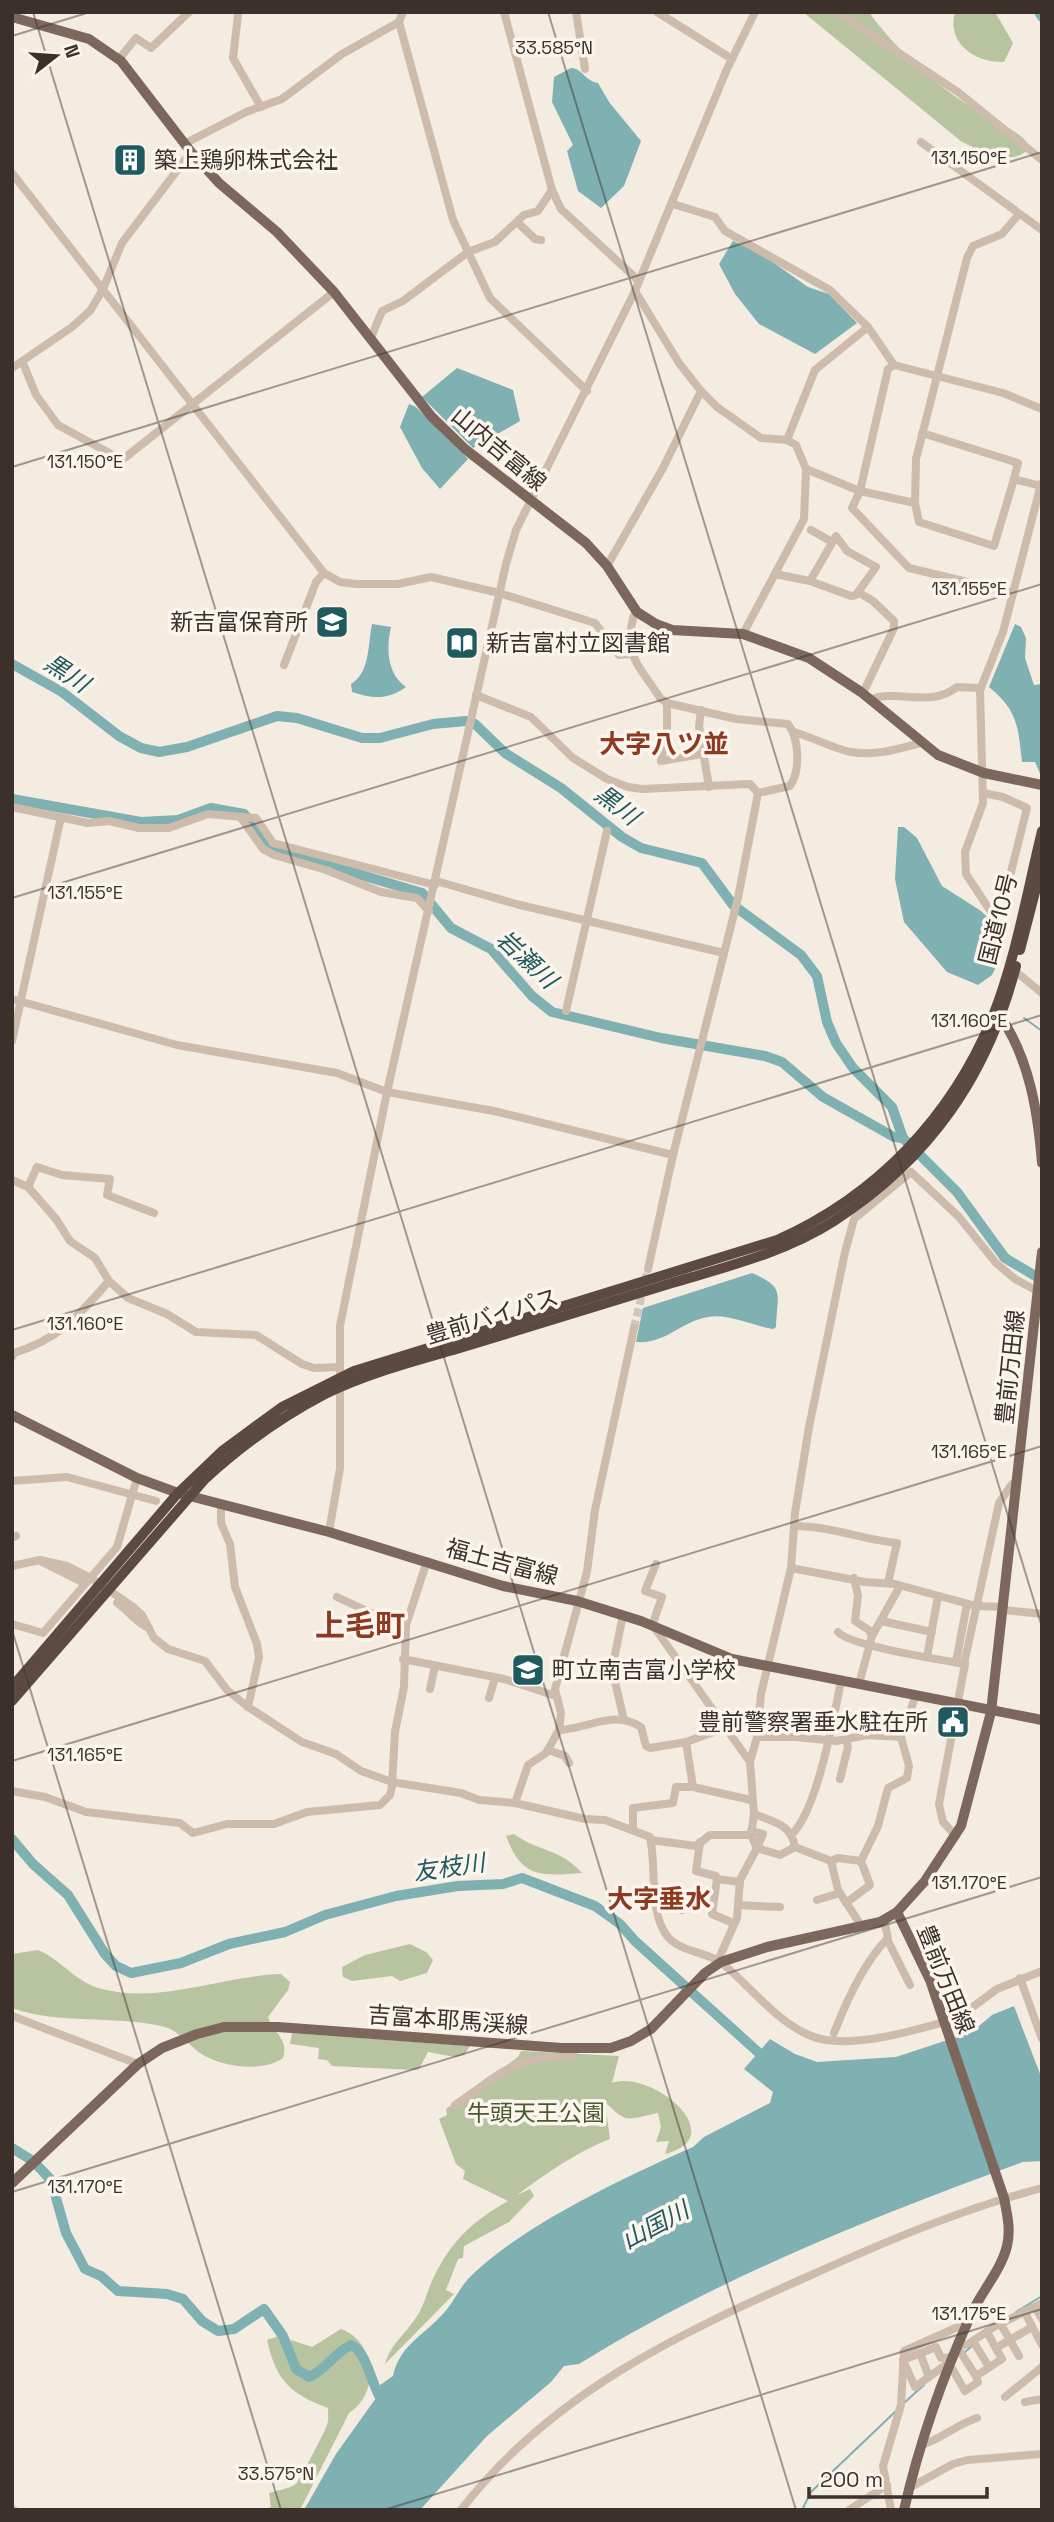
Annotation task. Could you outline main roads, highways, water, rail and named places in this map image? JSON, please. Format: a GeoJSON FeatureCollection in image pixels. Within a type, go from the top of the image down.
{"type":"FeatureCollection","features":[{"type":"Feature","properties":{"kind":"highway","name":"国道10号"},"geometry":{"type":"LineString","coordinates":[[997,1017],[1042,831]]}},
{"type":"Feature","properties":{"kind":"highway","name":"国道10号"},"geometry":{"type":"LineString","coordinates":[[997,1017],[1015,971],[1042,865]]}},
{"type":"Feature","properties":{"kind":"highway","name":"豊前バイパス"},"geometry":{"type":"LineString","coordinates":[[12,1687],[178,1493],[247,1430],[282,1407],[339,1377],[432,1356],[744,1261],[832,1218],[889,1179],[968,1086],[997,1017]]}},
{"type":"Feature","properties":{"kind":"highway","name":"豊前バイパス"},"geometry":{"type":"LineString","coordinates":[[12,1701],[100,1584],[192,1496],[205,1479],[254,1438],[339,1377]]}},
{"type":"Feature","properties":{"kind":"main road","name":"山内吉富線"},"geometry":{"type":"LineString","coordinates":[[12,18],[89,39],[119,59],[188,148],[219,183],[277,232],[334,292],[430,416],[465,449],[586,543],[607,566],[636,610],[656,624],[672,630],[743,634],[809,658],[866,696],[938,755],[984,773],[1042,785]]}},
{"type":"Feature","properties":{"kind":"main road"},"geometry":{"type":"LineString","coordinates":[[997,1017],[1013,1035],[1029,1082],[1038,1122],[1042,1163]]}},
{"type":"Feature","properties":{"kind":"main road","name":"豊前万田線"},"geometry":{"type":"LineString","coordinates":[[904,2510],[949,2361],[1007,2244],[1009,2229],[1003,2195],[923,1961],[897,1912],[925,1881],[956,1836],[991,1712],[1042,1252]]}},
{"type":"Feature","properties":{"kind":"main road","name":"福土吉富線"},"geometry":{"type":"LineString","coordinates":[[12,1415],[137,1478],[178,1493],[329,1532],[503,1586],[577,1601],[623,1615],[732,1659],[991,1712]]}},
{"type":"Feature","properties":{"kind":"main road"},"geometry":{"type":"LineString","coordinates":[[991,1712],[1042,1720]]}},
{"type":"Feature","properties":{"kind":"main road","name":"吉富本耶馬渓線"},"geometry":{"type":"LineString","coordinates":[[12,2183],[138,2064],[182,2039],[210,2030],[242,2026],[324,2029],[576,2049],[605,2048],[624,2044],[644,2034],[705,1973],[721,1962],[767,1947],[862,1927],[884,1920],[897,1912]]}},
{"type":"Feature","properties":{"kind":"water"},"geometry":{"type":"Polygon","coordinates":[[[571,68],[598,83],[609,102],[641,141],[624,186],[601,208],[578,191],[567,151],[573,145],[552,102],[554,77],[571,68]]]}},
{"type":"Feature","properties":{"kind":"water"},"geometry":{"type":"Polygon","coordinates":[[[733,241],[760,253],[808,287],[829,294],[857,323],[815,354],[759,324],[735,294],[719,264],[733,241]]]}},
{"type":"Feature","properties":{"kind":"water"},"geometry":{"type":"Polygon","coordinates":[[[457,368],[513,390],[520,421],[473,448],[422,397],[457,368]]]}},
{"type":"Feature","properties":{"kind":"water"},"geometry":{"type":"Polygon","coordinates":[[[409,404],[416,407],[468,459],[440,489],[422,468],[400,427],[409,404]]]}},
{"type":"Feature","properties":{"kind":"water"},"geometry":{"type":"Polygon","coordinates":[[[372,624],[391,627],[389,643],[392,668],[406,687],[387,696],[374,697],[352,692],[351,684],[362,673],[365,665],[372,624]]]}},
{"type":"Feature","properties":{"kind":"water"},"geometry":{"type":"Polygon","coordinates":[[[1015,624],[1021,627],[1026,638],[1025,658],[1034,685],[1042,684],[1042,778],[1035,762],[1022,762],[1015,720],[1006,704],[989,687],[1015,624]]]}},
{"type":"Feature","properties":{"kind":"water"},"geometry":{"type":"Polygon","coordinates":[[[898,827],[904,827],[917,838],[942,886],[989,919],[996,967],[992,975],[978,985],[947,972],[904,922],[895,879],[898,827]]]}},
{"type":"Feature","properties":{"kind":"water"},"geometry":{"type":"Polygon","coordinates":[[[752,1273],[770,1283],[777,1293],[776,1327],[773,1329],[716,1316],[689,1323],[656,1340],[636,1342],[643,1308],[752,1273]]]}},
{"type":"Feature","properties":{"kind":"water","name":"山国川"},"geometry":{"type":"Polygon","coordinates":[[[1014,2006],[1042,2079],[1042,2161],[1023,2162],[796,2252],[686,2304],[579,2364],[564,2366],[551,2382],[487,2436],[420,2510],[304,2510],[336,2454],[376,2398],[373,2390],[393,2376],[400,2357],[445,2312],[472,2275],[493,2256],[547,2220],[638,2172],[693,2147],[704,2137],[770,2103],[773,2092],[744,2069],[770,2039],[795,2054],[817,2062],[896,2057],[972,2032],[992,2015],[1014,2006]]]}},
{"type":"Feature","properties":{"kind":"waterway"},"geometry":{"type":"LineString","coordinates":[[1039,12],[1042,17]]}},
{"type":"Feature","properties":{"kind":"waterway","name":"黒川"},"geometry":{"type":"LineString","coordinates":[[12,664],[62,692],[119,736],[141,748],[159,752],[187,747],[277,716],[297,718],[362,738],[380,738],[433,724],[466,721],[475,724],[505,753],[561,788],[622,837],[641,848],[702,863],[733,905],[801,955],[817,976],[827,1022],[836,1043],[853,1068],[892,1107],[903,1138],[957,1192],[1005,1258],[1042,1280]]}},
{"type":"Feature","properties":{"kind":"waterway","name":"岩瀬川"},"geometry":{"type":"LineString","coordinates":[[12,799],[141,822],[178,820],[211,808],[244,814],[274,849],[422,893],[451,928],[491,949],[532,996],[552,1012],[661,1038],[765,1056],[782,1062],[823,1097],[894,1137],[903,1138]]}},
{"type":"Feature","properties":{"kind":"waterway"},"geometry":{"type":"LineString","coordinates":[[1024,1018],[1042,1031]]}},
{"type":"Feature","properties":{"kind":"waterway","name":"友枝川"},"geometry":{"type":"LineString","coordinates":[[12,1839],[33,1864],[68,1895],[105,1954],[116,1966],[131,1973],[181,1963],[229,1944],[285,1932],[325,1915],[396,1896],[458,1886],[503,1884],[522,1878],[595,1906],[620,1924],[635,1941],[769,2062]]}},
{"type":"Feature","properties":{"kind":"waterway"},"geometry":{"type":"LineString","coordinates":[[12,2148],[33,2161],[51,2180],[66,2233],[85,2269],[101,2276],[118,2291],[167,2294],[183,2299],[202,2321],[218,2331],[234,2329],[264,2309],[283,2336],[296,2369],[309,2377],[351,2345],[365,2361],[382,2401]]}},
{"type":"Feature","properties":{"kind":"waterway"},"geometry":{"type":"LineString","coordinates":[[1016,2312],[1042,2296]]}},
{"type":"Feature","properties":{"kind":"waterway"},"geometry":{"type":"LineString","coordinates":[[964,2353],[973,2345]]}},
{"type":"Feature","properties":{"kind":"waterway"},"geometry":{"type":"LineString","coordinates":[[905,2402],[924,2385]]}},
{"type":"Feature","properties":{"kind":"waterway"},"geometry":{"type":"LineString","coordinates":[[802,2510],[811,2492],[896,2411]]}},
{"type":"Feature","properties":{"kind":"tunnel"},"geometry":{"type":"LineString","coordinates":[[634,1328],[648,1269]]}},
{"type":"Feature","properties":{"kind":"place","name":"築上鶏卵株式会社"},"geometry":{"type":"Point","coordinates":[130,160]}},
{"type":"Feature","properties":{"kind":"place","name":"新吉富保育所"},"geometry":{"type":"Point","coordinates":[332,622]}},
{"type":"Feature","properties":{"kind":"place","name":"新吉富村立図書館"},"geometry":{"type":"Point","coordinates":[462,643]}},
{"type":"Feature","properties":{"kind":"place","name":"町立南吉富小学校"},"geometry":{"type":"Point","coordinates":[528,1670]}},
{"type":"Feature","properties":{"kind":"place","name":"豊前警察署垂水駐在所"},"geometry":{"type":"Point","coordinates":[953,1722]}},
{"type":"Feature","properties":{"kind":"district","name":"大字八ツ並"},"geometry":{"type":"Point","coordinates":[664,744]}},
{"type":"Feature","properties":{"kind":"district","name":"上毛町"},"geometry":{"type":"Point","coordinates":[360,1625]}},
{"type":"Feature","properties":{"kind":"district","name":"大字垂水"},"geometry":{"type":"Point","coordinates":[659,1899]}},
{"type":"Feature","properties":{"kind":"park label","name":"牛頭天王公園"},"geometry":{"type":"Point","coordinates":[536,2113]}}]}
